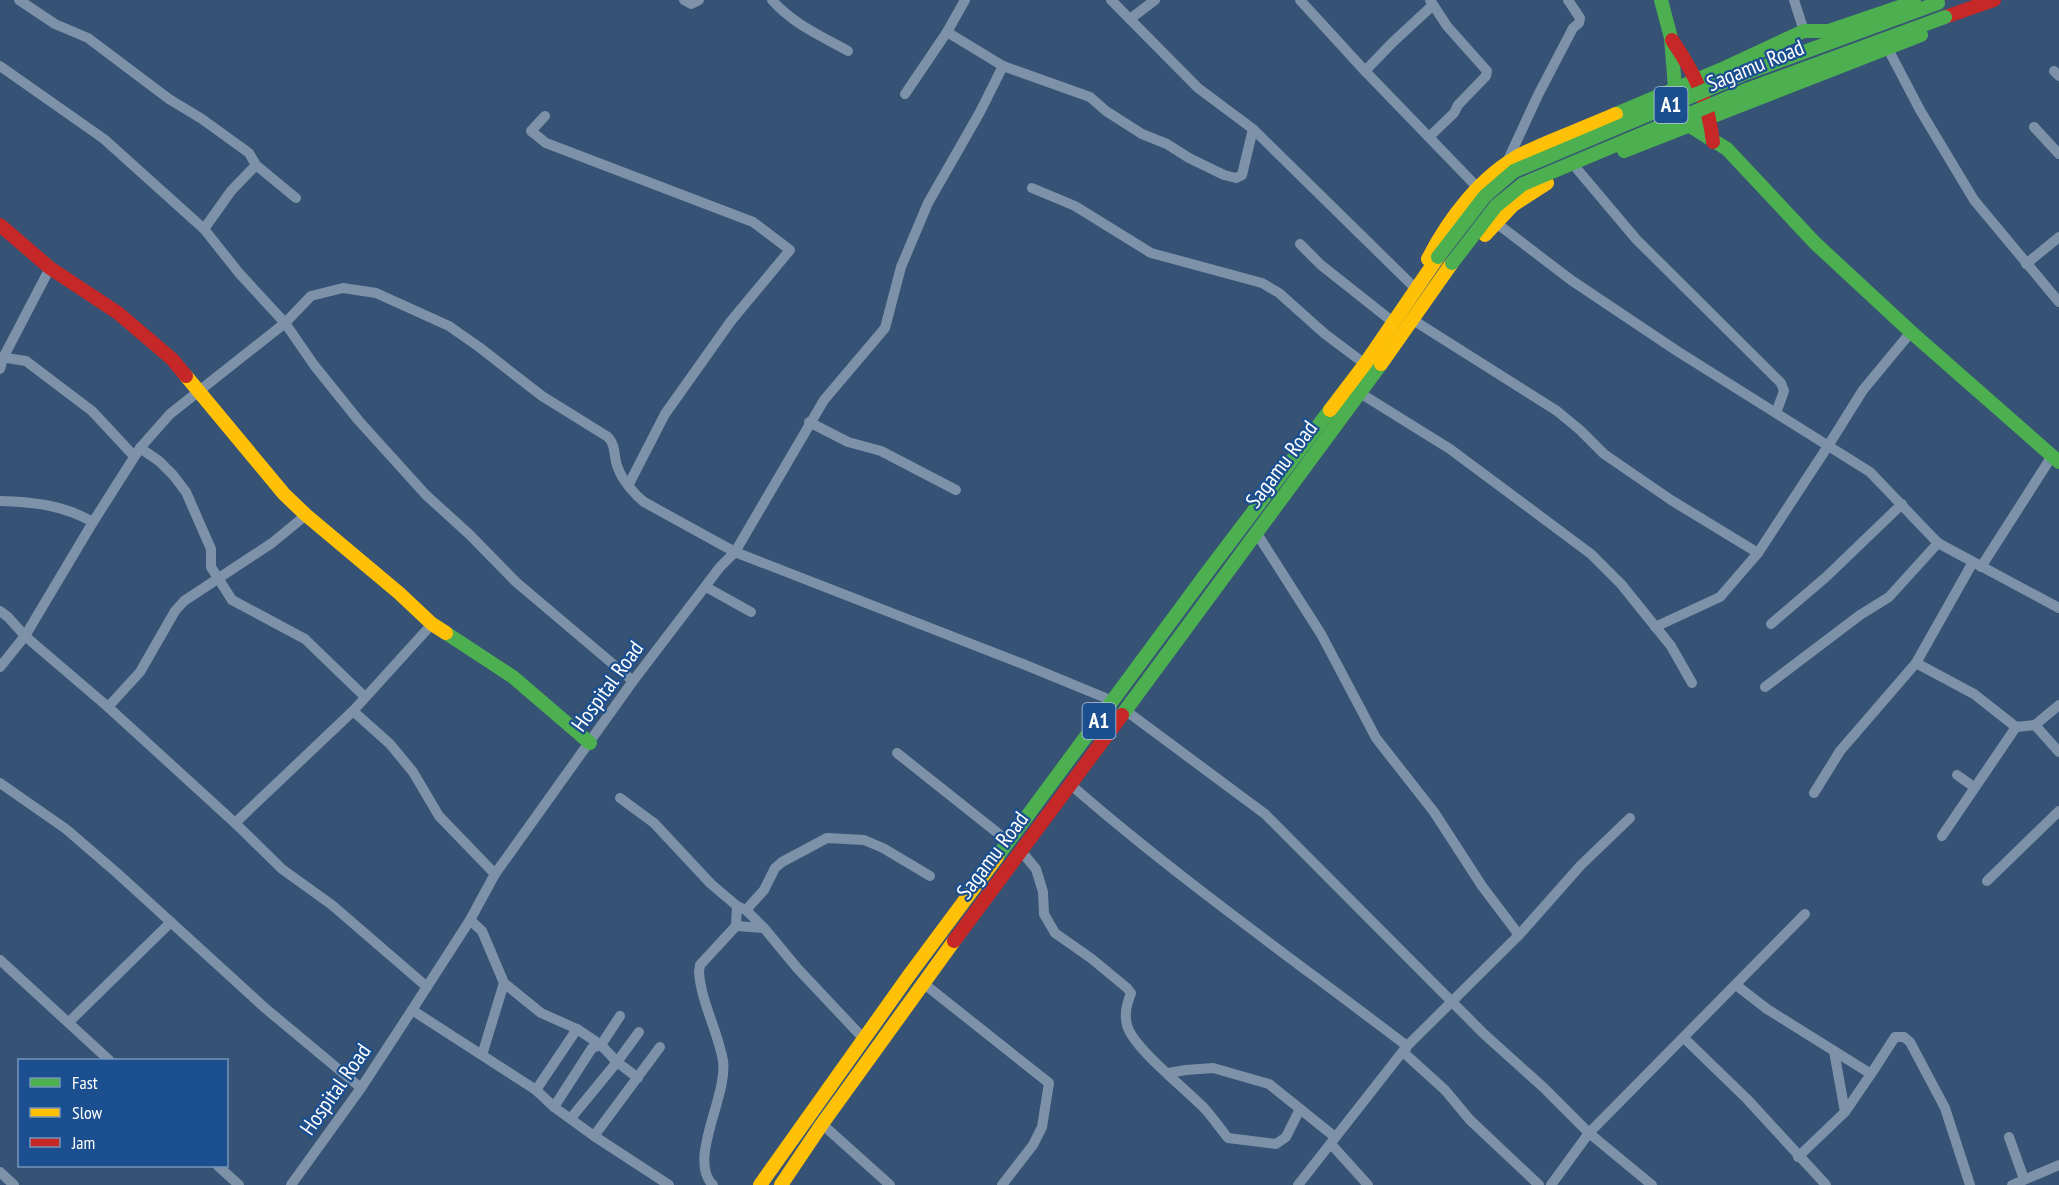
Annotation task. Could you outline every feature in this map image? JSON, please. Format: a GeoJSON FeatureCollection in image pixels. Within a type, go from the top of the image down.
{"type":"FeatureCollection","features":[{"type":"Feature","properties":{"kind":"main road"},"geometry":{"type":"LineString","coordinates":[[1661,0],[1671,38],[1675,88],[1690,126],[1727,149],[1815,243],[1911,332],[2056,458]]}},
{"type":"Feature","properties":{"kind":"main road"},"geometry":{"type":"LineString","coordinates":[[1425,275],[1428,257],[1449,225],[1479,189],[1508,162],[1804,31],[1829,31],[1921,0]]}},
{"type":"Feature","properties":{"kind":"main road","name":"Sagamu Road"},"geometry":{"type":"LineString","coordinates":[[760,1185],[864,1039],[1240,527],[1365,364],[1425,275],[1485,196],[1514,171],[1744,74],[1942,1]]}},
{"type":"Feature","properties":{"kind":"main road"},"geometry":{"type":"LineString","coordinates":[[1439,283],[1456,271],[1495,222],[1530,191],[1577,169],[1888,49],[1966,16],[1987,2]]}},
{"type":"Feature","properties":{"kind":"main road","name":"Sagamu Road"},"geometry":{"type":"LineString","coordinates":[[785,1180],[822,1124],[923,983],[1496,206],[1523,184],[1749,89],[1987,2]]}},
{"type":"Feature","properties":{"kind":"main road"},"geometry":{"type":"LineString","coordinates":[[1671,38],[1698,79],[1711,117],[1713,142]]}},
{"type":"Feature","properties":{"kind":"main road"},"geometry":{"type":"LineString","coordinates":[[0,225],[50,268],[118,313],[172,359],[284,494],[306,515],[399,593],[432,624],[513,677],[590,744]]}},
{"type":"Feature","properties":{"kind":"main road"},"geometry":{"type":"LineString","coordinates":[[772,1167],[785,1180]]}},
{"type":"Feature","properties":{"kind":"street"},"geometry":{"type":"LineString","coordinates":[[19,0],[55,24],[88,38],[169,99],[202,119],[249,153],[256,165],[296,198]]}},
{"type":"Feature","properties":{"kind":"street"},"geometry":{"type":"LineString","coordinates":[[684,0],[692,4],[699,0]]}},
{"type":"Feature","properties":{"kind":"street"},"geometry":{"type":"LineString","coordinates":[[772,0],[783,13],[803,27],[848,51]]}},
{"type":"Feature","properties":{"kind":"street"},"geometry":{"type":"LineString","coordinates":[[905,94],[947,32],[965,0]]}},
{"type":"Feature","properties":{"kind":"street"},"geometry":{"type":"LineString","coordinates":[[1111,0],[1198,88],[1253,129],[1416,289]]}},
{"type":"Feature","properties":{"kind":"street"},"geometry":{"type":"LineString","coordinates":[[1130,19],[1155,0]]}},
{"type":"Feature","properties":{"kind":"street"},"geometry":{"type":"LineString","coordinates":[[1300,0],[1479,189]]}},
{"type":"Feature","properties":{"kind":"street"},"geometry":{"type":"LineString","coordinates":[[1508,162],[1538,95],[1573,28],[1579,23],[1580,18],[1568,0]]}},
{"type":"Feature","properties":{"kind":"street"},"geometry":{"type":"LineString","coordinates":[[1794,0],[1804,31]]}},
{"type":"Feature","properties":{"kind":"street"},"geometry":{"type":"LineString","coordinates":[[1365,71],[1431,3],[1447,26],[1487,71],[1486,76],[1458,105],[1454,113],[1429,137]]}},
{"type":"Feature","properties":{"kind":"street"},"geometry":{"type":"LineString","coordinates":[[947,32],[1003,66],[1090,98],[1142,134],[1167,144],[1224,175],[1236,178],[1242,175],[1253,129]]}},
{"type":"Feature","properties":{"kind":"street"},"geometry":{"type":"LineString","coordinates":[[1888,49],[1920,110],[1974,200],[2059,302]]}},
{"type":"Feature","properties":{"kind":"street"},"geometry":{"type":"LineString","coordinates":[[0,66],[104,139],[204,229],[239,273],[285,323],[314,365],[359,421],[426,495],[470,535],[516,582],[633,681]]}},
{"type":"Feature","properties":{"kind":"street","name":"Hospital Road"},"geometry":{"type":"LineString","coordinates":[[291,1185],[361,1088],[470,920],[495,874],[633,681],[720,567],[735,552],[809,422],[824,400],[885,328],[901,267],[928,203],[980,112],[1003,66]]}},
{"type":"Feature","properties":{"kind":"street"},"geometry":{"type":"LineString","coordinates":[[546,116],[531,131],[546,143],[753,222],[790,250],[731,321],[664,414],[629,484]]}},
{"type":"Feature","properties":{"kind":"street"},"geometry":{"type":"LineString","coordinates":[[2034,128],[2059,154]]}},
{"type":"Feature","properties":{"kind":"street"},"geometry":{"type":"LineString","coordinates":[[204,229],[231,191],[256,165]]}},
{"type":"Feature","properties":{"kind":"street"},"geometry":{"type":"LineString","coordinates":[[1577,169],[1636,239],[1781,383],[1784,391],[1776,413]]}},
{"type":"Feature","properties":{"kind":"street"},"geometry":{"type":"LineString","coordinates":[[1032,188],[1076,206],[1151,253],[1262,284],[1279,293],[1325,334],[1365,364]]}},
{"type":"Feature","properties":{"kind":"street"},"geometry":{"type":"LineString","coordinates":[[1495,222],[1571,280],[1677,351],[1870,472],[1938,543],[2059,608]]}},
{"type":"Feature","properties":{"kind":"street"},"geometry":{"type":"LineString","coordinates":[[2026,264],[2059,237]]}},
{"type":"Feature","properties":{"kind":"street"},"geometry":{"type":"LineString","coordinates":[[1300,244],[1322,265],[1393,322]]}},
{"type":"Feature","properties":{"kind":"street"},"geometry":{"type":"LineString","coordinates":[[50,268],[1,361],[26,361],[92,411],[137,452],[159,461],[186,492],[211,549],[211,567],[232,600],[305,639],[365,697]]}},
{"type":"Feature","properties":{"kind":"street"},"geometry":{"type":"LineString","coordinates":[[0,667],[25,636],[137,452],[170,414],[285,323],[311,296],[343,288],[376,293],[449,326],[542,396],[608,437],[613,443],[618,469],[633,493],[644,502],[735,552],[1023,663],[1113,701]]}},
{"type":"Feature","properties":{"kind":"street"},"geometry":{"type":"LineString","coordinates":[[1413,320],[1557,411],[1581,430],[1604,454],[1671,500],[1758,553]]}},
{"type":"Feature","properties":{"kind":"street"},"geometry":{"type":"LineString","coordinates":[[1655,627],[1720,597],[1758,553],[1863,390],[1911,332]]}},
{"type":"Feature","properties":{"kind":"street"},"geometry":{"type":"LineString","coordinates":[[1360,393],[1450,449],[1591,554],[1621,584],[1671,646],[1692,683]]}},
{"type":"Feature","properties":{"kind":"street"},"geometry":{"type":"LineString","coordinates":[[809,422],[848,442],[881,451],[956,490]]}},
{"type":"Feature","properties":{"kind":"street"},"geometry":{"type":"LineString","coordinates":[[1814,793],[1840,751],[1916,663],[1977,564],[2056,458]]}},
{"type":"Feature","properties":{"kind":"street"},"geometry":{"type":"LineString","coordinates":[[0,501],[34,502],[76,513],[93,522]]}},
{"type":"Feature","properties":{"kind":"street"},"geometry":{"type":"LineString","coordinates":[[1771,624],[1826,577],[1902,504]]}},
{"type":"Feature","properties":{"kind":"street"},"geometry":{"type":"LineString","coordinates":[[108,707],[140,672],[175,611],[184,600],[272,543],[306,515]]}},
{"type":"Feature","properties":{"kind":"street"},"geometry":{"type":"LineString","coordinates":[[1256,532],[1321,634],[1376,738],[1434,813],[1482,886],[1519,935]]}},
{"type":"Feature","properties":{"kind":"street"},"geometry":{"type":"LineString","coordinates":[[1765,687],[1860,615],[1889,597],[1938,543]]}},
{"type":"Feature","properties":{"kind":"street"},"geometry":{"type":"LineString","coordinates":[[706,587],[751,612]]}},
{"type":"Feature","properties":{"kind":"street"},"geometry":{"type":"LineString","coordinates":[[0,611],[25,636],[108,707],[235,823],[282,869],[332,905],[427,987]]}},
{"type":"Feature","properties":{"kind":"street"},"geometry":{"type":"LineString","coordinates":[[235,823],[353,711],[432,624]]}},
{"type":"Feature","properties":{"kind":"street"},"geometry":{"type":"LineString","coordinates":[[1916,663],[1974,694],[2016,727],[2035,725],[2059,705]]}},
{"type":"Feature","properties":{"kind":"street"},"geometry":{"type":"LineString","coordinates":[[1125,710],[1265,814],[1484,1034],[1590,1133],[1652,1185]]}},
{"type":"Feature","properties":{"kind":"street"},"geometry":{"type":"LineString","coordinates":[[353,711],[390,744],[413,772],[439,816],[495,874]]}},
{"type":"Feature","properties":{"kind":"street"},"geometry":{"type":"LineString","coordinates":[[2035,725],[2059,752]]}},
{"type":"Feature","properties":{"kind":"street"},"geometry":{"type":"LineString","coordinates":[[1942,836],[2016,727]]}},
{"type":"Feature","properties":{"kind":"street"},"geometry":{"type":"LineString","coordinates":[[897,753],[1009,842]]}},
{"type":"Feature","properties":{"kind":"street"},"geometry":{"type":"LineString","coordinates":[[1957,775],[1974,787]]}},
{"type":"Feature","properties":{"kind":"street"},"geometry":{"type":"LineString","coordinates":[[0,783],[66,829],[265,1008],[361,1088]]}},
{"type":"Feature","properties":{"kind":"street"},"geometry":{"type":"LineString","coordinates":[[1071,785],[1123,830],[1405,1049],[1445,1090],[1470,1120],[1539,1185]]}},
{"type":"Feature","properties":{"kind":"street"},"geometry":{"type":"LineString","coordinates":[[620,798],[654,823],[711,884],[764,928],[798,969],[864,1039]]}},
{"type":"Feature","properties":{"kind":"street"},"geometry":{"type":"LineString","coordinates":[[1987,881],[2059,811]]}},
{"type":"Feature","properties":{"kind":"street"},"geometry":{"type":"LineString","coordinates":[[1298,1185],[1405,1049],[1519,935],[1581,865],[1630,818]]}},
{"type":"Feature","properties":{"kind":"street"},"geometry":{"type":"LineString","coordinates":[[713,1185],[709,1182],[704,1165],[706,1140],[723,1084],[723,1061],[699,972],[700,965],[736,926],[742,908],[764,890],[776,868],[782,862],[827,838],[864,840],[883,848],[930,876]]}},
{"type":"Feature","properties":{"kind":"street"},"geometry":{"type":"LineString","coordinates":[[1021,851],[1036,869],[1043,892],[1044,914],[1055,933],[1092,958],[1127,988],[1131,993],[1125,1009],[1127,1027],[1148,1057],[1168,1073],[1205,1110],[1228,1138],[1276,1144],[1286,1137],[1300,1109]]}},
{"type":"Feature","properties":{"kind":"street"},"geometry":{"type":"LineString","coordinates":[[1551,1185],[1590,1133],[1805,914]]}},
{"type":"Feature","properties":{"kind":"street"},"geometry":{"type":"LineString","coordinates":[[470,920],[482,931],[504,983],[541,1013],[577,1029],[601,1045],[617,1062],[639,1078]]}},
{"type":"Feature","properties":{"kind":"street"},"geometry":{"type":"LineString","coordinates":[[69,1022],[171,922]]}},
{"type":"Feature","properties":{"kind":"street"},"geometry":{"type":"LineString","coordinates":[[736,926],[764,928]]}},
{"type":"Feature","properties":{"kind":"street"},"geometry":{"type":"LineString","coordinates":[[0,960],[108,1059]]}},
{"type":"Feature","properties":{"kind":"street"},"geometry":{"type":"LineString","coordinates":[[482,1055],[504,983]]}},
{"type":"Feature","properties":{"kind":"street"},"geometry":{"type":"LineString","coordinates":[[923,983],[1049,1083],[1042,1127],[1033,1145],[1002,1185]]}},
{"type":"Feature","properties":{"kind":"street"},"geometry":{"type":"LineString","coordinates":[[1736,985],[1767,1009],[1871,1074]]}},
{"type":"Feature","properties":{"kind":"street"},"geometry":{"type":"LineString","coordinates":[[412,1010],[536,1090],[554,1107],[594,1136],[669,1185]]}},
{"type":"Feature","properties":{"kind":"street"},"geometry":{"type":"LineString","coordinates":[[554,1107],[592,1048],[601,1045],[620,1016]]}},
{"type":"Feature","properties":{"kind":"street"},"geometry":{"type":"LineString","coordinates":[[536,1090],[577,1029]]}},
{"type":"Feature","properties":{"kind":"street"},"geometry":{"type":"LineString","coordinates":[[571,1118],[639,1032]]}},
{"type":"Feature","properties":{"kind":"street"},"geometry":{"type":"LineString","coordinates":[[1798,1157],[1845,1112],[1895,1037],[1904,1037],[1910,1042],[1945,1108],[1970,1185]]}},
{"type":"Feature","properties":{"kind":"street"},"geometry":{"type":"LineString","coordinates":[[1684,1038],[1747,1099],[1826,1185]]}},
{"type":"Feature","properties":{"kind":"street"},"geometry":{"type":"LineString","coordinates":[[594,1136],[660,1047]]}},
{"type":"Feature","properties":{"kind":"street"},"geometry":{"type":"LineString","coordinates":[[1834,1051],[1845,1112]]}},
{"type":"Feature","properties":{"kind":"street"},"geometry":{"type":"LineString","coordinates":[[1168,1073],[1213,1068],[1269,1084],[1300,1109],[1333,1141],[1368,1185]]}},
{"type":"Feature","properties":{"kind":"street"},"geometry":{"type":"LineString","coordinates":[[822,1124],[890,1185]]}},
{"type":"Feature","properties":{"kind":"street"},"geometry":{"type":"LineString","coordinates":[[2009,1137],[2024,1179]]}},
{"type":"Feature","properties":{"kind":"street"},"geometry":{"type":"LineString","coordinates":[[2012,1185],[2059,1166]]}},
{"type":"Feature","properties":{"kind":"street"},"geometry":{"type":"LineString","coordinates":[[219,1167],[238,1185]]}},
{"type":"Feature","properties":{"kind":"street"},"geometry":{"type":"LineString","coordinates":[[0,1172],[14,1185]]}},
{"type":"Feature","properties":{"kind":"traffic: fast"},"geometry":{"type":"LineString","coordinates":[[1661,0],[1671,38],[1675,88],[1690,126],[1727,149],[1815,243],[1911,332],[2059,462]]}},
{"type":"Feature","properties":{"kind":"traffic: fast"},"geometry":{"type":"LineString","coordinates":[[1616,114],[1804,31],[1829,31],[1914,2]]}},
{"type":"Feature","properties":{"kind":"traffic: fast"},"geometry":{"type":"LineString","coordinates":[[1438,257],[1485,196],[1514,171],[1744,74],[1938,3]]}},
{"type":"Feature","properties":{"kind":"traffic: fast"},"geometry":{"type":"LineString","coordinates":[[1452,263],[1496,206],[1523,184],[1749,89],[1945,17]]}},
{"type":"Feature","properties":{"kind":"traffic: fast"},"geometry":{"type":"LineString","coordinates":[[1624,151],[1921,35]]}},
{"type":"Feature","properties":{"kind":"traffic: fast"},"geometry":{"type":"LineString","coordinates":[[1122,715],[1381,364]]}},
{"type":"Feature","properties":{"kind":"traffic: fast"},"geometry":{"type":"LineString","coordinates":[[997,857],[1330,410]]}},
{"type":"Feature","properties":{"kind":"traffic: fast"},"geometry":{"type":"LineString","coordinates":[[446,633],[513,677],[590,743]]}},
{"type":"Feature","properties":{"kind":"traffic: slow"},"geometry":{"type":"LineString","coordinates":[[1428,259],[1446,228],[1468,199],[1507,163],[1545,143],[1616,114]]}},
{"type":"Feature","properties":{"kind":"traffic: slow"},"geometry":{"type":"LineString","coordinates":[[1485,235],[1513,205],[1547,183]]}},
{"type":"Feature","properties":{"kind":"traffic: slow"},"geometry":{"type":"LineString","coordinates":[[1330,410],[1365,364],[1438,257]]}},
{"type":"Feature","properties":{"kind":"traffic: slow"},"geometry":{"type":"LineString","coordinates":[[1381,364],[1452,263]]}},
{"type":"Feature","properties":{"kind":"traffic: slow"},"geometry":{"type":"LineString","coordinates":[[186,376],[284,494],[432,624],[446,633]]}},
{"type":"Feature","properties":{"kind":"traffic: slow"},"geometry":{"type":"LineString","coordinates":[[760,1185],[910,974],[997,857]]}},
{"type":"Feature","properties":{"kind":"traffic: slow"},"geometry":{"type":"LineString","coordinates":[[781,1185],[822,1124],[954,941]]}},
{"type":"Feature","properties":{"kind":"traffic: jam"},"geometry":{"type":"LineString","coordinates":[[1945,17],[1994,0]]}},
{"type":"Feature","properties":{"kind":"traffic: jam"},"geometry":{"type":"LineString","coordinates":[[1672,40],[1687,64],[1704,100],[1713,142]]}},
{"type":"Feature","properties":{"kind":"traffic: jam"},"geometry":{"type":"LineString","coordinates":[[0,225],[50,268],[118,313],[172,359],[186,376]]}},
{"type":"Feature","properties":{"kind":"traffic: jam"},"geometry":{"type":"LineString","coordinates":[[954,941],[1122,715]]}}]}
